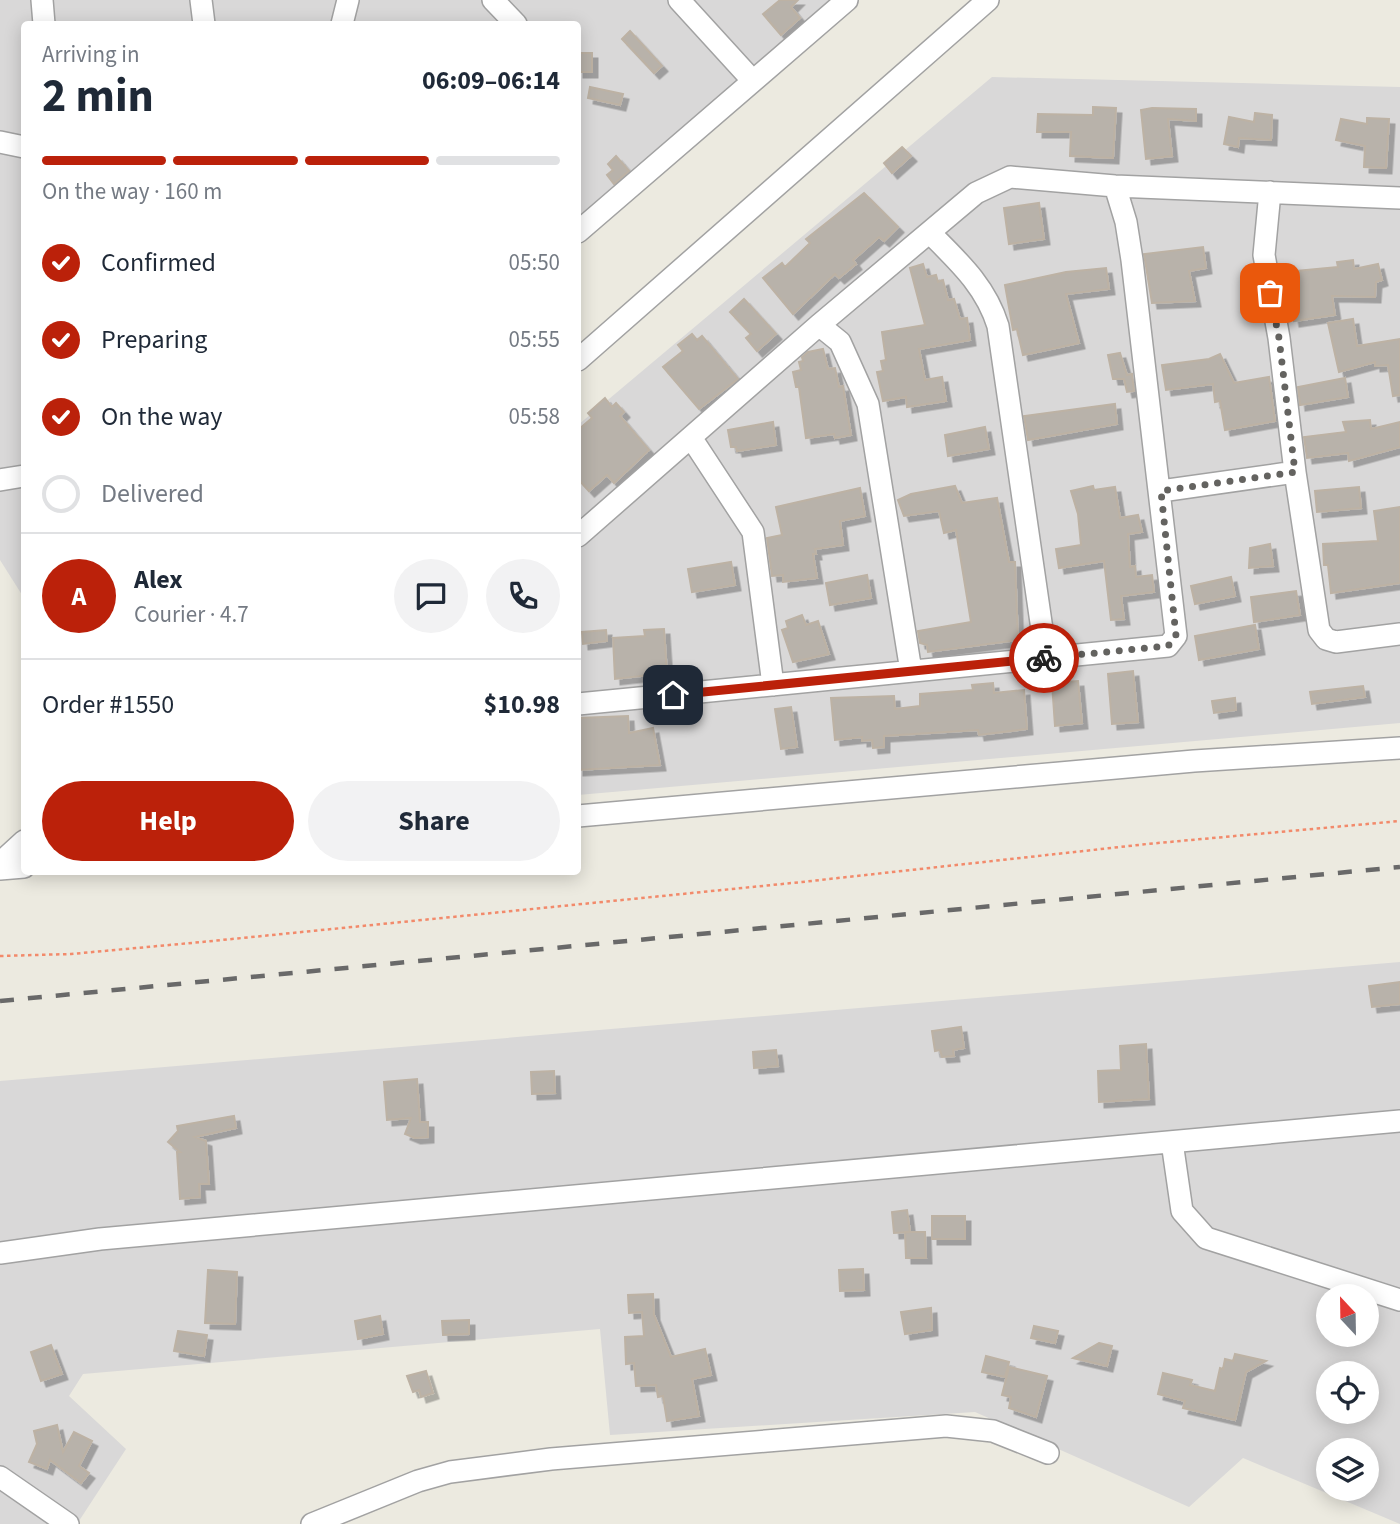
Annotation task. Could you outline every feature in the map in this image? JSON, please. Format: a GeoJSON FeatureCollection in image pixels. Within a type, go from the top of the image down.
{"type":"FeatureCollection","features":[{"type":"Feature","properties":{"kind":"street"},"geometry":{"type":"LineString","coordinates":[[42,0],[44,21]]}},
{"type":"Feature","properties":{"kind":"street"},"geometry":{"type":"LineString","coordinates":[[201,0],[204,21]]}},
{"type":"Feature","properties":{"kind":"street"},"geometry":{"type":"LineString","coordinates":[[343,21],[348,0]]}},
{"type":"Feature","properties":{"kind":"street"},"geometry":{"type":"LineString","coordinates":[[493,0],[513,21]]}},
{"type":"Feature","properties":{"kind":"street"},"geometry":{"type":"LineString","coordinates":[[679,0],[753,81]]}},
{"type":"Feature","properties":{"kind":"street"},"geometry":{"type":"LineString","coordinates":[[581,229],[847,0]]}},
{"type":"Feature","properties":{"kind":"street"},"geometry":{"type":"LineString","coordinates":[[581,357],[988,0]]}},
{"type":"Feature","properties":{"kind":"street"},"geometry":{"type":"LineString","coordinates":[[0,142],[21,146]]}},
{"type":"Feature","properties":{"kind":"street"},"geometry":{"type":"LineString","coordinates":[[581,533],[819,325],[931,234],[976,193],[1010,177],[1115,186],[1400,198]]}},
{"type":"Feature","properties":{"kind":"street"},"geometry":{"type":"LineString","coordinates":[[581,704],[1168,646],[1173,642],[1176,636],[1161,491],[1129,240],[1115,186]]}},
{"type":"Feature","properties":{"kind":"street"},"geometry":{"type":"LineString","coordinates":[[1269,192],[1265,255],[1319,630],[1326,639],[1336,642],[1400,634]]}},
{"type":"Feature","properties":{"kind":"street"},"geometry":{"type":"LineString","coordinates":[[931,234],[977,280],[991,302],[998,326],[1046,657]]}},
{"type":"Feature","properties":{"kind":"street"},"geometry":{"type":"LineString","coordinates":[[819,325],[840,342],[868,404],[911,671]]}},
{"type":"Feature","properties":{"kind":"street"},"geometry":{"type":"LineString","coordinates":[[692,439],[753,532],[773,685]]}},
{"type":"Feature","properties":{"kind":"street"},"geometry":{"type":"LineString","coordinates":[[1161,491],[1295,472]]}},
{"type":"Feature","properties":{"kind":"street"},"geometry":{"type":"LineString","coordinates":[[0,480],[21,476]]}},
{"type":"Feature","properties":{"kind":"street"},"geometry":{"type":"LineString","coordinates":[[581,816],[1194,761],[1400,748]]}},
{"type":"Feature","properties":{"kind":"street"},"geometry":{"type":"LineString","coordinates":[[0,863],[21,844]]}},
{"type":"Feature","properties":{"kind":"street"},"geometry":{"type":"LineString","coordinates":[[0,869],[21,867]]}},
{"type":"Feature","properties":{"kind":"street"},"geometry":{"type":"LineString","coordinates":[[0,1253],[100,1239],[1400,1121]]}},
{"type":"Feature","properties":{"kind":"street"},"geometry":{"type":"LineString","coordinates":[[1172,1142],[1182,1211],[1206,1238],[1400,1300]]}},
{"type":"Feature","properties":{"kind":"street"},"geometry":{"type":"LineString","coordinates":[[312,1524],[418,1481],[450,1472],[551,1459],[946,1426],[993,1431],[1048,1452]]}},
{"type":"Feature","properties":{"kind":"street"},"geometry":{"type":"LineString","coordinates":[[0,1477],[68,1524]]}},
{"type":"Feature","properties":{"kind":"path"},"geometry":{"type":"LineString","coordinates":[[0,956],[71,954],[176,944],[802,882],[1147,844],[1400,821]]}},
{"type":"Feature","properties":{"kind":"shaded area"},"geometry":{"type":"Polygon","coordinates":[[[0,0],[848,0],[581,236],[581,21],[21,21],[21,593],[0,560],[0,0]]]}},
{"type":"Feature","properties":{"kind":"shaded area"},"geometry":{"type":"Polygon","coordinates":[[[992,77],[1400,87],[1400,723],[581,795],[581,422],[992,77]]]}},
{"type":"Feature","properties":{"kind":"shaded area"},"geometry":{"type":"Polygon","coordinates":[[[1400,962],[1400,1524],[1345,1501],[1379,1501],[1379,1438],[1316,1438],[1316,1489],[1243,1458],[1189,1507],[975,1412],[610,1435],[600,1329],[83,1374],[69,1396],[126,1449],[77,1524],[0,1524],[0,1081],[1400,962]]]}},
{"type":"Feature","properties":{"kind":"building"},"geometry":{"type":"Polygon","coordinates":[[[780,0],[798,0],[791,7],[800,18],[781,35],[763,14],[780,0]]]}},
{"type":"Feature","properties":{"kind":"building"},"geometry":{"type":"Polygon","coordinates":[[[630,31],[662,66],[654,73],[622,39],[630,31]]]}},
{"type":"Feature","properties":{"kind":"building"},"geometry":{"type":"Polygon","coordinates":[[[581,53],[592,53],[592,72],[581,72],[581,53]]]}},
{"type":"Feature","properties":{"kind":"building"},"geometry":{"type":"Polygon","coordinates":[[[590,87],[623,94],[620,105],[588,98],[590,87]]]}},
{"type":"Feature","properties":{"kind":"building"},"geometry":{"type":"Polygon","coordinates":[[[1093,107],[1116,108],[1113,158],[1070,156],[1071,132],[1037,132],[1038,114],[1093,115],[1093,107]]]}},
{"type":"Feature","properties":{"kind":"building"},"geometry":{"type":"Polygon","coordinates":[[[1196,109],[1196,121],[1168,119],[1172,156],[1146,159],[1141,110],[1196,109]]]}},
{"type":"Feature","properties":{"kind":"building"},"geometry":{"type":"Polygon","coordinates":[[[1255,113],[1272,115],[1271,140],[1239,138],[1238,147],[1224,144],[1229,117],[1254,122],[1255,113]]]}},
{"type":"Feature","properties":{"kind":"building"},"geometry":{"type":"Polygon","coordinates":[[[1367,118],[1389,119],[1386,168],[1364,167],[1365,146],[1336,140],[1341,119],[1367,124],[1367,118]]]}},
{"type":"Feature","properties":{"kind":"building"},"geometry":{"type":"Polygon","coordinates":[[[902,147],[911,156],[892,173],[884,163],[902,147]]]}},
{"type":"Feature","properties":{"kind":"building"},"geometry":{"type":"Polygon","coordinates":[[[616,156],[629,171],[614,184],[607,175],[613,170],[608,164],[616,156]]]}},
{"type":"Feature","properties":{"kind":"building"},"geometry":{"type":"Polygon","coordinates":[[[864,193],[898,227],[884,241],[879,237],[853,260],[856,264],[839,278],[835,274],[793,314],[763,278],[782,263],[785,267],[810,243],[806,239],[864,193]]]}},
{"type":"Feature","properties":{"kind":"building"},"geometry":{"type":"Polygon","coordinates":[[[1039,203],[1044,239],[1009,244],[1004,208],[1039,203]]]}},
{"type":"Feature","properties":{"kind":"building"},"geometry":{"type":"Polygon","coordinates":[[[1203,247],[1206,268],[1189,271],[1195,301],[1152,303],[1144,254],[1203,247]]]}},
{"type":"Feature","properties":{"kind":"building"},"geometry":{"type":"Polygon","coordinates":[[[1353,260],[1354,269],[1378,264],[1382,280],[1376,282],[1375,297],[1332,296],[1335,315],[1294,321],[1286,272],[1338,267],[1337,262],[1353,260]]]}},
{"type":"Feature","properties":{"kind":"building"},"geometry":{"type":"Polygon","coordinates":[[[923,264],[927,277],[936,275],[938,282],[943,280],[948,300],[954,299],[960,319],[967,318],[970,340],[919,349],[925,380],[942,377],[946,401],[907,407],[906,397],[883,401],[877,372],[883,371],[881,361],[886,360],[882,332],[925,325],[910,268],[923,264]]]}},
{"type":"Feature","properties":{"kind":"building"},"geometry":{"type":"Polygon","coordinates":[[[1106,268],[1109,289],[1066,294],[1079,343],[1023,355],[1017,329],[1013,330],[1005,285],[1066,272],[1106,268]]]}},
{"type":"Feature","properties":{"kind":"building"},"geometry":{"type":"Polygon","coordinates":[[[744,299],[776,334],[757,351],[746,338],[751,334],[730,312],[744,299]]]}},
{"type":"Feature","properties":{"kind":"building"},"geometry":{"type":"Polygon","coordinates":[[[1353,319],[1357,346],[1400,339],[1400,395],[1393,396],[1388,365],[1375,366],[1375,362],[1339,372],[1328,323],[1353,319]]]}},
{"type":"Feature","properties":{"kind":"building"},"geometry":{"type":"Polygon","coordinates":[[[692,334],[697,340],[702,336],[738,379],[699,409],[663,367],[683,351],[678,345],[692,334]]]}},
{"type":"Feature","properties":{"kind":"building"},"geometry":{"type":"Polygon","coordinates":[[[823,349],[828,369],[835,368],[839,387],[843,386],[851,435],[835,438],[834,434],[806,438],[799,387],[796,387],[793,372],[801,370],[799,362],[803,361],[802,357],[808,352],[823,349]]]}},
{"type":"Feature","properties":{"kind":"building"},"geometry":{"type":"Polygon","coordinates":[[[1120,353],[1127,375],[1132,374],[1134,391],[1127,392],[1124,379],[1113,379],[1108,355],[1120,353]]]}},
{"type":"Feature","properties":{"kind":"building"},"geometry":{"type":"Polygon","coordinates":[[[1220,354],[1234,383],[1269,377],[1275,421],[1225,430],[1220,401],[1215,402],[1213,384],[1166,390],[1162,365],[1209,359],[1220,354]]]}},
{"type":"Feature","properties":{"kind":"building"},"geometry":{"type":"Polygon","coordinates":[[[1345,378],[1348,397],[1300,405],[1298,387],[1345,378]]]}},
{"type":"Feature","properties":{"kind":"building"},"geometry":{"type":"Polygon","coordinates":[[[605,398],[612,407],[616,403],[624,412],[620,416],[649,450],[614,483],[607,475],[589,491],[581,482],[581,427],[592,418],[588,413],[605,398]]]}},
{"type":"Feature","properties":{"kind":"building"},"geometry":{"type":"Polygon","coordinates":[[[1115,404],[1117,424],[1028,440],[1024,416],[1115,404]]]}},
{"type":"Feature","properties":{"kind":"building"},"geometry":{"type":"Polygon","coordinates":[[[1370,420],[1371,429],[1400,422],[1400,447],[1349,461],[1348,453],[1307,458],[1304,437],[1346,432],[1343,422],[1370,420]]]}},
{"type":"Feature","properties":{"kind":"building"},"geometry":{"type":"Polygon","coordinates":[[[773,422],[776,445],[737,451],[736,447],[731,447],[728,430],[773,422]]]}},
{"type":"Feature","properties":{"kind":"building"},"geometry":{"type":"Polygon","coordinates":[[[985,427],[989,449],[948,456],[945,435],[985,427]]]}},
{"type":"Feature","properties":{"kind":"building"},"geometry":{"type":"Polygon","coordinates":[[[955,486],[962,503],[997,498],[1009,562],[1015,562],[1018,640],[928,652],[927,645],[920,643],[918,631],[971,622],[956,530],[944,533],[939,511],[904,516],[898,500],[911,494],[955,486]]]}},
{"type":"Feature","properties":{"kind":"building"},"geometry":{"type":"Polygon","coordinates":[[[1093,486],[1094,490],[1115,487],[1120,518],[1138,515],[1142,532],[1128,534],[1130,567],[1135,566],[1136,577],[1152,575],[1154,592],[1121,596],[1124,619],[1111,620],[1104,561],[1059,568],[1056,549],[1081,545],[1078,514],[1071,491],[1093,486]]]}},
{"type":"Feature","properties":{"kind":"building"},"geometry":{"type":"Polygon","coordinates":[[[1359,487],[1361,508],[1317,512],[1315,491],[1359,487]]]}},
{"type":"Feature","properties":{"kind":"building"},"geometry":{"type":"Polygon","coordinates":[[[860,488],[865,516],[840,521],[843,545],[815,549],[816,554],[813,554],[817,578],[783,582],[783,575],[772,576],[767,538],[782,535],[776,507],[860,488]]]}},
{"type":"Feature","properties":{"kind":"building"},"geometry":{"type":"Polygon","coordinates":[[[1400,507],[1400,583],[1331,593],[1328,565],[1324,565],[1323,544],[1378,541],[1374,511],[1400,507]]]}},
{"type":"Feature","properties":{"kind":"building"},"geometry":{"type":"Polygon","coordinates":[[[1270,544],[1273,566],[1249,568],[1250,548],[1270,544]]]}},
{"type":"Feature","properties":{"kind":"building"},"geometry":{"type":"Polygon","coordinates":[[[731,562],[735,585],[692,592],[688,569],[731,562]]]}},
{"type":"Feature","properties":{"kind":"building"},"geometry":{"type":"Polygon","coordinates":[[[867,575],[871,598],[830,605],[826,583],[867,575]]]}},
{"type":"Feature","properties":{"kind":"building"},"geometry":{"type":"Polygon","coordinates":[[[1231,577],[1235,596],[1195,604],[1191,586],[1231,577]]]}},
{"type":"Feature","properties":{"kind":"building"},"geometry":{"type":"Polygon","coordinates":[[[1296,591],[1300,615],[1254,622],[1251,597],[1296,591]]]}},
{"type":"Feature","properties":{"kind":"building"},"geometry":{"type":"Polygon","coordinates":[[[802,615],[806,625],[818,621],[829,654],[793,662],[782,630],[788,628],[786,621],[802,615]]]}},
{"type":"Feature","properties":{"kind":"building"},"geometry":{"type":"Polygon","coordinates":[[[1255,625],[1259,649],[1199,660],[1195,636],[1255,625]]]}},
{"type":"Feature","properties":{"kind":"building"},"geometry":{"type":"Polygon","coordinates":[[[664,629],[667,673],[615,679],[613,638],[645,636],[644,630],[664,629]]]}},
{"type":"Feature","properties":{"kind":"building"},"geometry":{"type":"Polygon","coordinates":[[[606,630],[607,641],[583,644],[582,632],[606,630]]]}},
{"type":"Feature","properties":{"kind":"building"},"geometry":{"type":"Polygon","coordinates":[[[1133,671],[1138,722],[1112,724],[1108,674],[1133,671]]]}},
{"type":"Feature","properties":{"kind":"building"},"geometry":{"type":"Polygon","coordinates":[[[1078,681],[1082,723],[1055,726],[1052,683],[1078,681]]]}},
{"type":"Feature","properties":{"kind":"building"},"geometry":{"type":"Polygon","coordinates":[[[993,683],[994,693],[1024,690],[1027,729],[979,735],[978,730],[884,736],[884,747],[873,748],[872,740],[862,741],[862,737],[835,740],[831,698],[894,696],[895,709],[920,706],[920,694],[973,690],[972,685],[993,683]]]}},
{"type":"Feature","properties":{"kind":"building"},"geometry":{"type":"Polygon","coordinates":[[[1363,686],[1365,697],[1312,704],[1310,692],[1363,686]]]}},
{"type":"Feature","properties":{"kind":"building"},"geometry":{"type":"Polygon","coordinates":[[[1235,698],[1236,710],[1214,713],[1212,701],[1235,698]]]}},
{"type":"Feature","properties":{"kind":"building"},"geometry":{"type":"Polygon","coordinates":[[[791,707],[797,747],[781,749],[775,709],[791,707]]]}},
{"type":"Feature","properties":{"kind":"building"},"geometry":{"type":"Polygon","coordinates":[[[628,716],[629,733],[653,728],[660,765],[581,770],[581,718],[628,716]]]}},
{"type":"Feature","properties":{"kind":"building"},"geometry":{"type":"Polygon","coordinates":[[[1400,982],[1400,1004],[1372,1007],[1369,986],[1400,982]]]}},
{"type":"Feature","properties":{"kind":"building"},"geometry":{"type":"Polygon","coordinates":[[[961,1027],[964,1048],[953,1050],[954,1056],[942,1057],[940,1050],[935,1051],[932,1031],[961,1027]]]}},
{"type":"Feature","properties":{"kind":"building"},"geometry":{"type":"Polygon","coordinates":[[[1146,1044],[1149,1099],[1099,1102],[1098,1071],[1121,1070],[1120,1046],[1146,1044]]]}},
{"type":"Feature","properties":{"kind":"building"},"geometry":{"type":"Polygon","coordinates":[[[776,1050],[778,1066],[754,1068],[753,1052],[776,1050]]]}},
{"type":"Feature","properties":{"kind":"building"},"geometry":{"type":"Polygon","coordinates":[[[554,1071],[555,1093],[532,1094],[531,1072],[554,1071]]]}},
{"type":"Feature","properties":{"kind":"building"},"geometry":{"type":"Polygon","coordinates":[[[417,1079],[420,1122],[428,1122],[428,1137],[415,1138],[405,1134],[411,1118],[387,1120],[384,1082],[417,1079]]]}},
{"type":"Feature","properties":{"kind":"building"},"geometry":{"type":"Polygon","coordinates":[[[234,1116],[236,1128],[195,1137],[206,1141],[209,1184],[199,1184],[200,1197],[180,1199],[177,1152],[180,1152],[168,1142],[178,1131],[177,1126],[234,1116]]]}},
{"type":"Feature","properties":{"kind":"building"},"geometry":{"type":"Polygon","coordinates":[[[907,1210],[910,1232],[894,1233],[892,1212],[907,1210]]]}},
{"type":"Feature","properties":{"kind":"building"},"geometry":{"type":"Polygon","coordinates":[[[932,1216],[965,1216],[965,1239],[932,1239],[932,1216]]]}},
{"type":"Feature","properties":{"kind":"building"},"geometry":{"type":"Polygon","coordinates":[[[905,1232],[925,1232],[926,1258],[906,1258],[905,1232]]]}},
{"type":"Feature","properties":{"kind":"building"},"geometry":{"type":"Polygon","coordinates":[[[863,1269],[864,1290],[840,1291],[839,1270],[863,1269]]]}},
{"type":"Feature","properties":{"kind":"building"},"geometry":{"type":"Polygon","coordinates":[[[208,1270],[237,1272],[235,1324],[205,1323],[208,1270]]]}},
{"type":"Feature","properties":{"kind":"building"},"geometry":{"type":"Polygon","coordinates":[[[653,1294],[654,1315],[671,1357],[705,1349],[711,1375],[692,1379],[699,1416],[667,1421],[663,1396],[658,1397],[656,1385],[636,1386],[634,1363],[626,1364],[625,1337],[644,1336],[642,1312],[629,1313],[628,1295],[653,1294]]]}},
{"type":"Feature","properties":{"kind":"building"},"geometry":{"type":"Polygon","coordinates":[[[931,1308],[932,1330],[905,1334],[901,1312],[931,1308]]]}},
{"type":"Feature","properties":{"kind":"building"},"geometry":{"type":"Polygon","coordinates":[[[380,1316],[383,1334],[358,1339],[355,1321],[380,1316]]]}},
{"type":"Feature","properties":{"kind":"building"},"geometry":{"type":"Polygon","coordinates":[[[469,1320],[469,1334],[443,1335],[442,1321],[469,1320]]]}},
{"type":"Feature","properties":{"kind":"building"},"geometry":{"type":"Polygon","coordinates":[[[1034,1326],[1058,1331],[1055,1343],[1031,1338],[1034,1326]]]}},
{"type":"Feature","properties":{"kind":"building"},"geometry":{"type":"Polygon","coordinates":[[[178,1331],[207,1335],[204,1356],[174,1351],[178,1331]]]}},
{"type":"Feature","properties":{"kind":"building"},"geometry":{"type":"Polygon","coordinates":[[[1099,1343],[1112,1346],[1107,1366],[1073,1358],[1099,1343]]]}},
{"type":"Feature","properties":{"kind":"building"},"geometry":{"type":"Polygon","coordinates":[[[51,1345],[62,1374],[41,1381],[31,1352],[51,1345]]]}},
{"type":"Feature","properties":{"kind":"building"},"geometry":{"type":"Polygon","coordinates":[[[1235,1354],[1266,1361],[1246,1372],[1235,1420],[1183,1408],[1185,1401],[1158,1394],[1163,1373],[1192,1380],[1190,1385],[1215,1391],[1220,1368],[1223,1369],[1225,1359],[1233,1361],[1235,1354]]]}},
{"type":"Feature","properties":{"kind":"building"},"geometry":{"type":"Polygon","coordinates":[[[986,1356],[1009,1362],[1005,1377],[982,1372],[986,1356]]]}},
{"type":"Feature","properties":{"kind":"building"},"geometry":{"type":"Polygon","coordinates":[[[1009,1367],[1047,1376],[1036,1417],[1009,1408],[1011,1397],[1002,1395],[1009,1367]]]}},
{"type":"Feature","properties":{"kind":"building"},"geometry":{"type":"Polygon","coordinates":[[[426,1371],[433,1393],[421,1397],[419,1390],[413,1392],[407,1376],[426,1371]]]}},
{"type":"Feature","properties":{"kind":"building"},"geometry":{"type":"Polygon","coordinates":[[[57,1425],[63,1452],[74,1432],[92,1441],[79,1466],[89,1473],[81,1483],[50,1460],[47,1469],[29,1462],[37,1444],[34,1431],[57,1425]]]}},
{"type":"Feature","properties":{"kind":"railway"},"geometry":{"type":"LineString","coordinates":[[0,1001],[1400,867]]}},
{"type":"Feature","properties":{"kind":"way so far"},"geometry":{"type":"LineString","coordinates":[[1044,658],[1168,646],[1173,642],[1176,636],[1161,491],[1295,472],[1279,338],[1270,293]]}},
{"type":"Feature","properties":{"kind":"route"},"geometry":{"type":"LineString","coordinates":[[673,695],[1044,658]]}}]}
